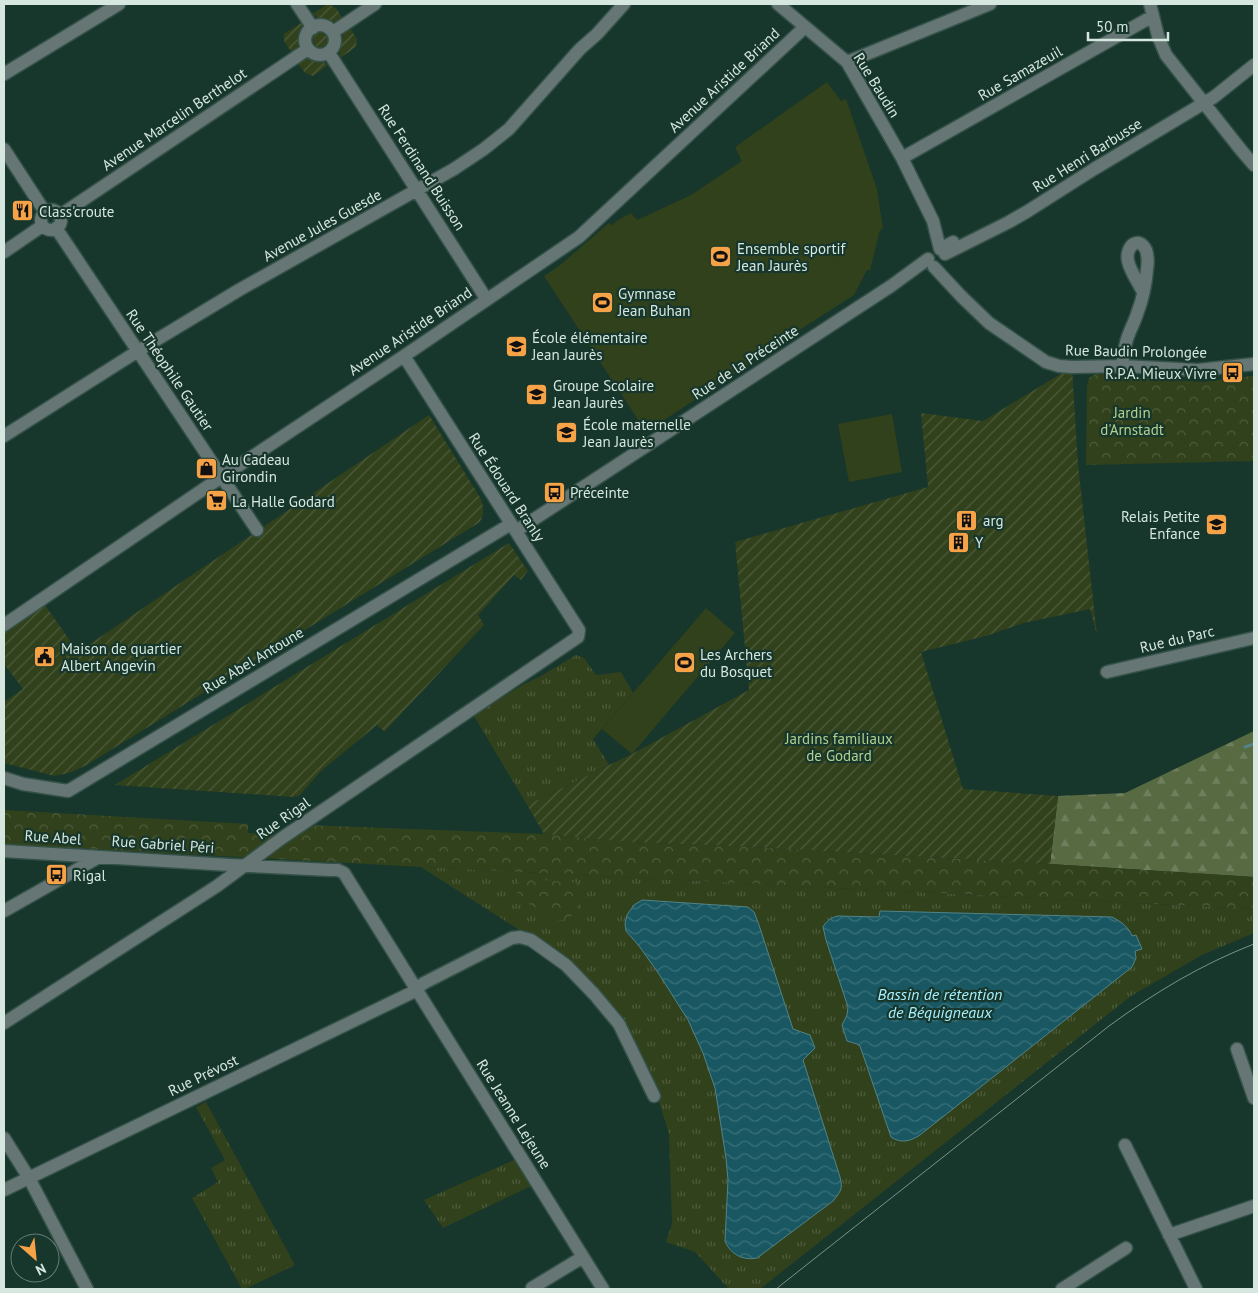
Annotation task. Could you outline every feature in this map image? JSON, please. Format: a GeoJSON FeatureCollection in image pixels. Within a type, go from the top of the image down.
{"type":"FeatureCollection","features":[{"type":"Feature","properties":{"kind":"street"},"geometry":{"type":"LineString","coordinates":[[4,74],[119,4]]}},
{"type":"Feature","properties":{"kind":"street"},"geometry":{"type":"LineString","coordinates":[[298,4],[313,28]]}},
{"type":"Feature","properties":{"kind":"street"},"geometry":{"type":"LineString","coordinates":[[333,32],[375,4]]}},
{"type":"Feature","properties":{"kind":"street","name":"Avenue Jules Guesde"},"geometry":{"type":"LineString","coordinates":[[4,436],[239,290],[454,169],[484,149],[509,129],[624,4]]}},
{"type":"Feature","properties":{"kind":"street","name":"Rue Baudin"},"geometry":{"type":"LineString","coordinates":[[778,4],[847,62],[902,158],[933,221],[936,259]]}},
{"type":"Feature","properties":{"kind":"street"},"geometry":{"type":"LineString","coordinates":[[847,62],[990,4]]}},
{"type":"Feature","properties":{"kind":"street"},"geometry":{"type":"LineString","coordinates":[[1152,10],[1158,36],[1166,55],[1254,165]]}},
{"type":"Feature","properties":{"kind":"street","name":"Rue Samazeuil"},"geometry":{"type":"LineString","coordinates":[[902,158],[1152,10]]}},
{"type":"Feature","properties":{"kind":"street"},"geometry":{"type":"LineString","coordinates":[[321,25],[326,26],[333,32],[336,41],[335,46],[329,53],[315,55],[308,49],[305,40],[309,31],[313,28],[321,25]]}},
{"type":"Feature","properties":{"kind":"street","name":"Avenue Aristide Briand"},"geometry":{"type":"LineString","coordinates":[[4,625],[579,237],[805,27]]}},
{"type":"Feature","properties":{"kind":"street","name":"Avenue Marcelin Berthelot"},"geometry":{"type":"LineString","coordinates":[[58,222],[308,49]]}},
{"type":"Feature","properties":{"kind":"street","name":"Rue Ferdinand Buisson"},"geometry":{"type":"LineString","coordinates":[[329,53],[487,300]]}},
{"type":"Feature","properties":{"kind":"street","name":"Rue Henri Barbusse"},"geometry":{"type":"LineString","coordinates":[[936,259],[1009,222],[1214,97],[1254,65]]}},
{"type":"Feature","properties":{"kind":"street"},"geometry":{"type":"LineString","coordinates":[[1241,150],[1248,148],[1254,152]]}},
{"type":"Feature","properties":{"kind":"street"},"geometry":{"type":"LineString","coordinates":[[4,149],[46,212]]}},
{"type":"Feature","properties":{"kind":"street","name":"Rue Baudin"},"geometry":{"type":"LineString","coordinates":[[924,202],[936,259]]}},
{"type":"Feature","properties":{"kind":"street"},"geometry":{"type":"LineString","coordinates":[[52,210],[57,213],[58,222],[53,230],[47,230],[42,226],[41,217],[46,212],[52,210]]}},
{"type":"Feature","properties":{"kind":"street"},"geometry":{"type":"LineString","coordinates":[[933,221],[942,230],[958,240]]}},
{"type":"Feature","properties":{"kind":"street","name":"Rue Théophile Gautier"},"geometry":{"type":"LineString","coordinates":[[58,222],[138,351],[257,530]]}},
{"type":"Feature","properties":{"kind":"street"},"geometry":{"type":"LineString","coordinates":[[4,252],[42,226]]}},
{"type":"Feature","properties":{"kind":"street","name":"Rue Henri Barbusse"},"geometry":{"type":"LineString","coordinates":[[936,259],[958,240],[986,234]]}},
{"type":"Feature","properties":{"kind":"street","name":"Rue de la Préceinte"},"geometry":{"type":"LineString","coordinates":[[513,527],[936,259]]}},
{"type":"Feature","properties":{"kind":"street","name":"Rue Baudin Prolongée"},"geometry":{"type":"LineString","coordinates":[[936,259],[961,296],[988,323],[1046,362],[1072,367],[1122,366],[1198,370],[1254,364]]}},
{"type":"Feature","properties":{"kind":"street"},"geometry":{"type":"LineString","coordinates":[[1122,366],[1126,342],[1138,312],[1143,292]]}},
{"type":"Feature","properties":{"kind":"street","name":"Rue Édouard Branly"},"geometry":{"type":"LineString","coordinates":[[404,356],[579,630],[578,637]]}},
{"type":"Feature","properties":{"kind":"street","name":"Rue Abel Antoune"},"geometry":{"type":"LineString","coordinates":[[4,778],[23,784],[68,791],[513,527]]}},
{"type":"Feature","properties":{"kind":"street","name":"Rue Rigal"},"geometry":{"type":"LineString","coordinates":[[4,1023],[218,886],[578,637]]}},
{"type":"Feature","properties":{"kind":"street","name":"Rue du Parc"},"geometry":{"type":"LineString","coordinates":[[1107,672],[1254,638]]}},
{"type":"Feature","properties":{"kind":"street","name":"Rue Abel"},"geometry":{"type":"LineString","coordinates":[[4,851],[86,860],[99,857]]}},
{"type":"Feature","properties":{"kind":"street","name":"Rue Gabriel Péri"},"geometry":{"type":"LineString","coordinates":[[99,857],[246,865]]}},
{"type":"Feature","properties":{"kind":"street"},"geometry":{"type":"LineString","coordinates":[[4,912],[86,860]]}},
{"type":"Feature","properties":{"kind":"street"},"geometry":{"type":"LineString","coordinates":[[246,865],[338,870],[344,873],[416,988]]}},
{"type":"Feature","properties":{"kind":"street","name":"Rue Prévost"},"geometry":{"type":"LineString","coordinates":[[4,1190],[411,993],[424,982],[512,938],[520,937],[531,940],[566,965],[594,994],[619,1024],[654,1096]]}},
{"type":"Feature","properties":{"kind":"street","name":"Rue Jeanne Lejeune"},"geometry":{"type":"LineString","coordinates":[[416,988],[603,1289]]}},
{"type":"Feature","properties":{"kind":"street"},"geometry":{"type":"LineString","coordinates":[[1237,1049],[1252,1082],[1254,1098]]}},
{"type":"Feature","properties":{"kind":"street"},"geometry":{"type":"LineString","coordinates":[[4,1138],[29,1178],[87,1289]]}},
{"type":"Feature","properties":{"kind":"street"},"geometry":{"type":"LineString","coordinates":[[1125,1145],[1196,1289]]}},
{"type":"Feature","properties":{"kind":"street"},"geometry":{"type":"LineString","coordinates":[[1169,1235],[1254,1206]]}},
{"type":"Feature","properties":{"kind":"street"},"geometry":{"type":"LineString","coordinates":[[1062,1289],[1126,1248]]}},
{"type":"Feature","properties":{"kind":"street"},"geometry":{"type":"LineString","coordinates":[[532,1288],[583,1258]]}},
{"type":"Feature","properties":{"kind":"green space"},"geometry":{"type":"Polygon","coordinates":[[[328,4],[336,8],[343,19],[327,21],[312,14],[328,4]]]}},
{"type":"Feature","properties":{"kind":"green space"},"geometry":{"type":"Polygon","coordinates":[[[302,22],[301,39],[292,53],[284,41],[284,34],[302,22]]]}},
{"type":"Feature","properties":{"kind":"green space"},"geometry":{"type":"Polygon","coordinates":[[[349,27],[357,39],[356,47],[340,58],[341,42],[349,27]]]}},
{"type":"Feature","properties":{"kind":"green space"},"geometry":{"type":"Polygon","coordinates":[[[321,32],[327,34],[329,40],[327,46],[321,48],[315,46],[313,40],[315,34],[321,32]]]}},
{"type":"Feature","properties":{"kind":"green space"},"geometry":{"type":"Polygon","coordinates":[[[304,58],[321,61],[328,65],[313,76],[305,73],[297,62],[304,58]]]}},
{"type":"Feature","properties":{"kind":"green space","name":"Ensemble sportif Jean Jaurès"},"geometry":{"type":"Polygon","coordinates":[[[827,82],[841,101],[846,99],[877,189],[883,229],[880,230],[870,270],[867,270],[854,295],[646,432],[544,276],[559,266],[609,223],[612,225],[631,213],[637,220],[691,195],[742,161],[735,147],[827,82]]]}},
{"type":"Feature","properties":{"kind":"green space","name":"Jardins familiaux de Godard"},"geometry":{"type":"Polygon","coordinates":[[[1072,367],[1078,464],[1097,635],[1090,609],[1024,623],[986,636],[921,652],[963,789],[1058,796],[1050,864],[753,847],[628,842],[544,834],[527,805],[632,754],[749,690],[735,542],[928,487],[921,413],[983,421],[1072,367]]]}},
{"type":"Feature","properties":{"kind":"green space","name":"Jardin d'Arnstadt"},"geometry":{"type":"Polygon","coordinates":[[[1096,374],[1202,382],[1254,377],[1254,461],[1086,465],[1087,385],[1089,378],[1096,374]]]}},
{"type":"Feature","properties":{"kind":"green space"},"geometry":{"type":"Polygon","coordinates":[[[892,414],[902,472],[849,482],[838,424],[892,414]]]}},
{"type":"Feature","properties":{"kind":"green space"},"geometry":{"type":"Polygon","coordinates":[[[429,415],[481,499],[483,511],[480,522],[85,766],[69,773],[54,776],[4,763],[4,702],[23,689],[4,664],[4,633],[45,605],[78,652],[429,415]]]}},
{"type":"Feature","properties":{"kind":"green space"},"geometry":{"type":"Polygon","coordinates":[[[509,543],[528,571],[521,580],[514,575],[478,615],[484,625],[385,732],[377,725],[321,771],[299,796],[115,785],[509,543]]]}},
{"type":"Feature","properties":{"kind":"green space","name":"Les Archers du Bosquet"},"geometry":{"type":"Polygon","coordinates":[[[706,608],[735,633],[632,754],[602,729],[706,608]]]}},
{"type":"Feature","properties":{"kind":"green space"},"geometry":{"type":"Polygon","coordinates":[[[576,655],[584,658],[596,675],[621,672],[633,693],[593,739],[609,765],[527,805],[474,716],[522,685],[576,655]]]}},
{"type":"Feature","properties":{"kind":"green space"},"geometry":{"type":"Polygon","coordinates":[[[1254,731],[1254,877],[1050,864],[1058,796],[1125,793],[1254,731]]]}},
{"type":"Feature","properties":{"kind":"green space"},"geometry":{"type":"Polygon","coordinates":[[[4,810],[248,824],[248,833],[279,834],[306,825],[544,834],[628,842],[753,847],[1254,877],[1254,909],[4,844],[4,810]]]}},
{"type":"Feature","properties":{"kind":"green space"},"geometry":{"type":"Polygon","coordinates":[[[421,867],[1254,909],[1254,933],[1202,955],[1131,996],[760,1289],[729,1289],[695,1252],[666,1242],[672,1224],[669,1134],[652,1079],[568,961],[421,867]]]}},
{"type":"Feature","properties":{"kind":"green space"},"geometry":{"type":"Polygon","coordinates":[[[519,878],[579,883],[577,914],[559,921],[517,897],[519,878]]]}},
{"type":"Feature","properties":{"kind":"green space"},"geometry":{"type":"Polygon","coordinates":[[[206,1102],[295,1265],[245,1289],[242,1289],[192,1198],[218,1182],[211,1168],[225,1160],[196,1107],[206,1102]]]}},
{"type":"Feature","properties":{"kind":"green space"},"geometry":{"type":"Polygon","coordinates":[[[514,1160],[531,1186],[443,1228],[424,1200],[514,1160]]]}},
{"type":"Feature","properties":{"kind":"water"},"geometry":{"type":"Polygon","coordinates":[[[642,900],[748,907],[754,912],[793,1029],[810,1035],[815,1048],[803,1060],[840,1177],[841,1190],[833,1201],[757,1258],[752,1259],[738,1256],[730,1250],[725,1241],[728,1180],[715,1088],[703,1053],[688,1020],[659,974],[626,931],[627,915],[634,905],[642,900]]]}},
{"type":"Feature","properties":{"kind":"water","name":"Bassin de rétention de Béquigneaux"},"geometry":{"type":"Polygon","coordinates":[[[880,911],[1112,917],[1124,925],[1132,936],[1136,935],[1142,949],[1135,951],[1136,958],[1132,967],[920,1135],[910,1140],[902,1141],[891,1137],[860,1046],[847,1041],[842,1025],[847,1015],[848,1007],[823,927],[831,918],[838,916],[879,917],[880,911]]]}},
{"type":"Feature","properties":{"kind":"waterway"},"geometry":{"type":"LineString","coordinates":[[1245,747],[1254,744]]}},
{"type":"Feature","properties":{"kind":"tram line"},"geometry":{"type":"LineString","coordinates":[[776,1289],[1109,1026],[1179,980],[1254,944]]}},
{"type":"Feature","properties":{"kind":"place","name":"Class'croute"},"geometry":{"type":"Point","coordinates":[23,211]}},
{"type":"Feature","properties":{"kind":"place","name":"Ensemble sportif Jean Jaurès"},"geometry":{"type":"Point","coordinates":[721,257]}},
{"type":"Feature","properties":{"kind":"place","name":"Gymnase Jean Buhan"},"geometry":{"type":"Point","coordinates":[602,302]}},
{"type":"Feature","properties":{"kind":"place","name":"École élémentaire Jean Jaurès"},"geometry":{"type":"Point","coordinates":[516,346]}},
{"type":"Feature","properties":{"kind":"place","name":"R.P.A. Mieux Vivre"},"geometry":{"type":"Point","coordinates":[1233,373]}},
{"type":"Feature","properties":{"kind":"place","name":"Groupe Scolaire Jean Jaurès"},"geometry":{"type":"Point","coordinates":[537,394]}},
{"type":"Feature","properties":{"kind":"place","name":"École maternelle Jean Jaurès"},"geometry":{"type":"Point","coordinates":[567,433]}},
{"type":"Feature","properties":{"kind":"place","name":"Au Cadeau Girondin"},"geometry":{"type":"Point","coordinates":[206,468]}},
{"type":"Feature","properties":{"kind":"place","name":"Préceinte"},"geometry":{"type":"Point","coordinates":[554,492]}},
{"type":"Feature","properties":{"kind":"place","name":"La Halle Godard"},"geometry":{"type":"Point","coordinates":[216,501]}},
{"type":"Feature","properties":{"kind":"place","name":"arg"},"geometry":{"type":"Point","coordinates":[967,520]}},
{"type":"Feature","properties":{"kind":"place","name":"Relais Petite Enfance"},"geometry":{"type":"Point","coordinates":[1216,525]}},
{"type":"Feature","properties":{"kind":"place","name":"Y"},"geometry":{"type":"Point","coordinates":[959,542]}},
{"type":"Feature","properties":{"kind":"place","name":"Maison de quartier Albert Angevin"},"geometry":{"type":"Point","coordinates":[45,657]}},
{"type":"Feature","properties":{"kind":"place","name":"Les Archers du Bosquet"},"geometry":{"type":"Point","coordinates":[684,663]}},
{"type":"Feature","properties":{"kind":"place","name":"Rigal"},"geometry":{"type":"Point","coordinates":[57,875]}}]}
